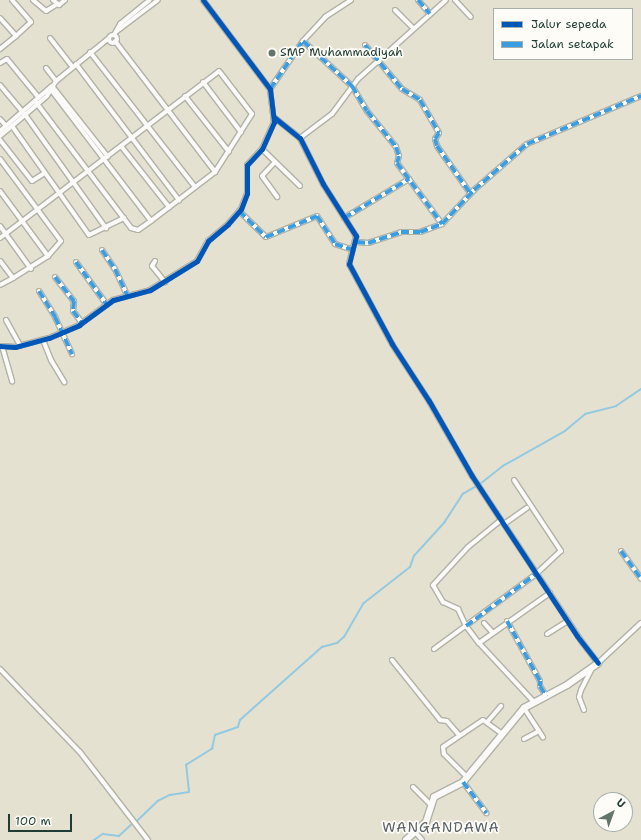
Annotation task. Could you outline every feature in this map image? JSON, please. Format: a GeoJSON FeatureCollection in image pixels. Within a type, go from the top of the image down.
{"type":"FeatureCollection","features":[{"type":"Feature","properties":{"kind":"street"},"geometry":{"type":"LineString","coordinates":[[0,49],[31,22],[12,0]]}},
{"type":"Feature","properties":{"kind":"street"},"geometry":{"type":"LineString","coordinates":[[33,0],[44,10],[65,0]]}},
{"type":"Feature","properties":{"kind":"street"},"geometry":{"type":"LineString","coordinates":[[54,0],[57,4]]}},
{"type":"Feature","properties":{"kind":"street"},"geometry":{"type":"LineString","coordinates":[[150,0],[120,24],[115,33],[115,41],[215,172]]}},
{"type":"Feature","properties":{"kind":"street"},"geometry":{"type":"LineString","coordinates":[[0,136],[38,102],[52,88],[56,81],[90,52],[158,0]]}},
{"type":"Feature","properties":{"kind":"street"},"geometry":{"type":"LineString","coordinates":[[12,382],[1,348],[44,343],[64,335],[107,305],[127,295],[147,292],[165,282],[197,261],[208,241],[239,211],[247,193],[247,165],[262,149],[274,118],[270,88],[203,0]]}},
{"type":"Feature","properties":{"kind":"street"},"geometry":{"type":"LineString","coordinates":[[270,88],[303,41],[325,18],[351,0]]}},
{"type":"Feature","properties":{"kind":"street"},"geometry":{"type":"LineString","coordinates":[[418,0],[430,14]]}},
{"type":"Feature","properties":{"kind":"street"},"geometry":{"type":"LineString","coordinates":[[300,138],[332,114],[352,86],[377,61],[446,0]]}},
{"type":"Feature","properties":{"kind":"street"},"geometry":{"type":"LineString","coordinates":[[455,0],[471,17]]}},
{"type":"Feature","properties":{"kind":"street"},"geometry":{"type":"LineString","coordinates":[[395,10],[413,28]]}},
{"type":"Feature","properties":{"kind":"street"},"geometry":{"type":"LineString","coordinates":[[0,18],[16,36]]}},
{"type":"Feature","properties":{"kind":"street"},"geometry":{"type":"LineString","coordinates":[[50,38],[75,66],[179,200]]}},
{"type":"Feature","properties":{"kind":"street"},"geometry":{"type":"LineString","coordinates":[[109,38],[111,42],[115,41]]}},
{"type":"Feature","properties":{"kind":"street"},"geometry":{"type":"LineString","coordinates":[[303,41],[352,86],[367,111],[396,147],[399,156],[397,163],[442,224]]}},
{"type":"Feature","properties":{"kind":"street"},"geometry":{"type":"LineString","coordinates":[[364,45],[402,89],[420,100],[439,133],[435,139],[439,150],[470,194]]}},
{"type":"Feature","properties":{"kind":"street"},"geometry":{"type":"LineString","coordinates":[[90,52],[195,186]]}},
{"type":"Feature","properties":{"kind":"street"},"geometry":{"type":"LineString","coordinates":[[0,63],[7,59],[88,170],[124,218],[136,230],[151,222],[195,186],[215,172],[251,116],[250,108],[221,72],[203,82],[149,126],[107,158],[88,170],[0,238]]}},
{"type":"Feature","properties":{"kind":"street"},"geometry":{"type":"LineString","coordinates":[[46,68],[56,81]]}},
{"type":"Feature","properties":{"kind":"street"},"geometry":{"type":"LineString","coordinates":[[203,82],[241,132]]}},
{"type":"Feature","properties":{"kind":"street"},"geometry":{"type":"LineString","coordinates":[[0,85],[25,114],[106,228]]}},
{"type":"Feature","properties":{"kind":"street"},"geometry":{"type":"LineString","coordinates":[[38,102],[52,88]]}},
{"type":"Feature","properties":{"kind":"street"},"geometry":{"type":"LineString","coordinates":[[52,88],[107,158],[151,222]]}},
{"type":"Feature","properties":{"kind":"street"},"geometry":{"type":"LineString","coordinates":[[185,96],[229,152]]}},
{"type":"Feature","properties":{"kind":"street"},"geometry":{"type":"LineString","coordinates":[[357,242],[368,243],[401,232],[420,232],[442,224],[470,194],[527,144],[641,96]]}},
{"type":"Feature","properties":{"kind":"street"},"geometry":{"type":"LineString","coordinates":[[0,131],[25,114]]}},
{"type":"Feature","properties":{"kind":"street"},"geometry":{"type":"LineString","coordinates":[[274,118],[300,138],[344,218],[356,236],[357,242],[349,264],[392,344],[502,522],[598,663]]}},
{"type":"Feature","properties":{"kind":"street"},"geometry":{"type":"LineString","coordinates":[[0,119],[6,126]]}},
{"type":"Feature","properties":{"kind":"street"},"geometry":{"type":"LineString","coordinates":[[12,126],[89,235],[124,218]]}},
{"type":"Feature","properties":{"kind":"street"},"geometry":{"type":"LineString","coordinates":[[0,140],[32,181],[45,174]]}},
{"type":"Feature","properties":{"kind":"street"},"geometry":{"type":"LineString","coordinates":[[121,146],[170,207]]}},
{"type":"Feature","properties":{"kind":"street"},"geometry":{"type":"LineString","coordinates":[[262,149],[300,186]]}},
{"type":"Feature","properties":{"kind":"street"},"geometry":{"type":"LineString","coordinates":[[0,159],[39,209],[61,241],[48,256],[0,285]]}},
{"type":"Feature","properties":{"kind":"street"},"geometry":{"type":"LineString","coordinates":[[275,162],[262,176],[276,197]]}},
{"type":"Feature","properties":{"kind":"street"},"geometry":{"type":"LineString","coordinates":[[344,218],[409,179]]}},
{"type":"Feature","properties":{"kind":"street"},"geometry":{"type":"LineString","coordinates":[[0,191],[48,256]]}},
{"type":"Feature","properties":{"kind":"street"},"geometry":{"type":"LineString","coordinates":[[239,211],[266,237],[317,216],[335,244],[353,250]]}},
{"type":"Feature","properties":{"kind":"street"},"geometry":{"type":"LineString","coordinates":[[0,226],[30,268]]}},
{"type":"Feature","properties":{"kind":"street"},"geometry":{"type":"LineString","coordinates":[[102,250],[115,269],[127,295]]}},
{"type":"Feature","properties":{"kind":"street"},"geometry":{"type":"LineString","coordinates":[[0,261],[13,278]]}},
{"type":"Feature","properties":{"kind":"street"},"geometry":{"type":"LineString","coordinates":[[155,261],[152,266],[165,282]]}},
{"type":"Feature","properties":{"kind":"street"},"geometry":{"type":"LineString","coordinates":[[76,262],[107,305]]}},
{"type":"Feature","properties":{"kind":"street"},"geometry":{"type":"LineString","coordinates":[[55,277],[74,301],[73,311],[82,323]]}},
{"type":"Feature","properties":{"kind":"street"},"geometry":{"type":"LineString","coordinates":[[39,291],[64,335],[72,354]]}},
{"type":"Feature","properties":{"kind":"street"},"geometry":{"type":"LineString","coordinates":[[6,320],[20,345]]}},
{"type":"Feature","properties":{"kind":"street"},"geometry":{"type":"LineString","coordinates":[[44,343],[64,382]]}},
{"type":"Feature","properties":{"kind":"street"},"geometry":{"type":"LineString","coordinates":[[434,649],[536,574],[561,550],[514,480]]}},
{"type":"Feature","properties":{"kind":"street"},"geometry":{"type":"LineString","coordinates":[[527,508],[502,522],[474,541],[433,583],[443,602],[460,611],[466,626],[479,643],[533,701]]}},
{"type":"Feature","properties":{"kind":"street"},"geometry":{"type":"LineString","coordinates":[[621,551],[641,579]]}},
{"type":"Feature","properties":{"kind":"street"},"geometry":{"type":"LineString","coordinates":[[479,643],[507,621],[550,593]]}},
{"type":"Feature","properties":{"kind":"street"},"geometry":{"type":"LineString","coordinates":[[507,621],[540,681],[540,686],[546,696]]}},
{"type":"Feature","properties":{"kind":"street"},"geometry":{"type":"LineString","coordinates":[[547,634],[568,621]]}},
{"type":"Feature","properties":{"kind":"street"},"geometry":{"type":"LineString","coordinates":[[484,623],[492,632]]}},
{"type":"Feature","properties":{"kind":"street"},"geometry":{"type":"LineString","coordinates":[[406,840],[416,833],[428,820],[430,804],[435,795],[465,780],[501,733],[524,708],[533,701],[546,696],[592,668],[641,623]]}},
{"type":"Feature","properties":{"kind":"street"},"geometry":{"type":"LineString","coordinates":[[392,660],[440,720],[447,721],[459,735]]}},
{"type":"Feature","properties":{"kind":"street"},"geometry":{"type":"LineString","coordinates":[[584,710],[579,697],[592,668]]}},
{"type":"Feature","properties":{"kind":"street"},"geometry":{"type":"LineString","coordinates":[[0,669],[80,752],[148,840]]}},
{"type":"Feature","properties":{"kind":"street"},"geometry":{"type":"LineString","coordinates":[[488,721],[501,706]]}},
{"type":"Feature","properties":{"kind":"street"},"geometry":{"type":"LineString","coordinates":[[524,708],[543,738]]}},
{"type":"Feature","properties":{"kind":"street"},"geometry":{"type":"LineString","coordinates":[[486,813],[465,780],[443,752],[443,747],[480,721],[488,721],[501,733]]}},
{"type":"Feature","properties":{"kind":"street"},"geometry":{"type":"LineString","coordinates":[[524,739],[538,731]]}},
{"type":"Feature","properties":{"kind":"street"},"geometry":{"type":"LineString","coordinates":[[413,787],[430,804]]}},
{"type":"Feature","properties":{"kind":"street"},"geometry":{"type":"LineString","coordinates":[[416,833],[422,840]]}},
{"type":"Feature","properties":{"kind":"waterway"},"geometry":{"type":"LineString","coordinates":[[480,484],[503,466],[565,431],[585,414],[616,406],[641,389]]}},
{"type":"Feature","properties":{"kind":"waterway"},"geometry":{"type":"LineString","coordinates":[[137,821],[158,801],[170,795],[189,792],[186,765],[212,749],[215,735],[238,727],[240,720],[322,647],[337,643],[344,637],[364,603],[410,567],[414,556],[444,523],[463,494],[477,486]]}},
{"type":"Feature","properties":{"kind":"waterway"},"geometry":{"type":"LineString","coordinates":[[94,840],[103,834],[119,836],[131,825]]}},
{"type":"Feature","properties":{"kind":"marked path"},"geometry":{"type":"LineString","coordinates":[[418,0],[430,14]]}},
{"type":"Feature","properties":{"kind":"marked path"},"geometry":{"type":"LineString","coordinates":[[270,89],[303,41],[352,86],[367,111],[396,147],[399,156],[397,163],[442,224]]}},
{"type":"Feature","properties":{"kind":"marked path"},"geometry":{"type":"LineString","coordinates":[[365,45],[402,89],[420,100],[439,133],[435,139],[437,146],[470,193]]}},
{"type":"Feature","properties":{"kind":"marked path"},"geometry":{"type":"LineString","coordinates":[[357,242],[368,243],[401,232],[420,232],[442,224],[474,190],[527,144],[641,96]]}},
{"type":"Feature","properties":{"kind":"marked path"},"geometry":{"type":"LineString","coordinates":[[344,218],[409,179]]}},
{"type":"Feature","properties":{"kind":"marked path"},"geometry":{"type":"LineString","coordinates":[[239,211],[266,237],[317,216],[335,244],[353,250]]}},
{"type":"Feature","properties":{"kind":"marked path"},"geometry":{"type":"LineString","coordinates":[[102,250],[115,269],[127,295]]}},
{"type":"Feature","properties":{"kind":"marked path"},"geometry":{"type":"LineString","coordinates":[[76,262],[107,305]]}},
{"type":"Feature","properties":{"kind":"marked path"},"geometry":{"type":"LineString","coordinates":[[55,277],[74,301],[73,311],[82,323]]}},
{"type":"Feature","properties":{"kind":"marked path"},"geometry":{"type":"LineString","coordinates":[[39,291],[55,317],[72,354]]}},
{"type":"Feature","properties":{"kind":"marked path"},"geometry":{"type":"LineString","coordinates":[[621,551],[641,579]]}},
{"type":"Feature","properties":{"kind":"marked path"},"geometry":{"type":"LineString","coordinates":[[466,626],[536,574]]}},
{"type":"Feature","properties":{"kind":"marked path"},"geometry":{"type":"LineString","coordinates":[[507,621],[540,681],[540,686],[546,696]]}},
{"type":"Feature","properties":{"kind":"marked path"},"geometry":{"type":"LineString","coordinates":[[463,782],[486,813]]}},
{"type":"Feature","properties":{"kind":"cycle path"},"geometry":{"type":"LineString","coordinates":[[0,346],[15,347],[49,338],[79,325],[113,300],[150,290],[197,261],[208,241],[228,224],[241,209],[247,193],[247,165],[262,149],[274,122],[270,89],[203,0]]}},
{"type":"Feature","properties":{"kind":"cycle path"},"geometry":{"type":"LineString","coordinates":[[275,118],[300,138],[323,184],[356,236],[349,264],[392,344],[429,401],[472,476],[577,636],[598,663]]}},
{"type":"Feature","properties":{"kind":"place","name":"SMP Muhammadiyah"},"geometry":{"type":"Point","coordinates":[272,53]}},
{"type":"Feature","properties":{"kind":"district","name":"WANGANDAWA"},"geometry":{"type":"Point","coordinates":[441,827]}}]}
